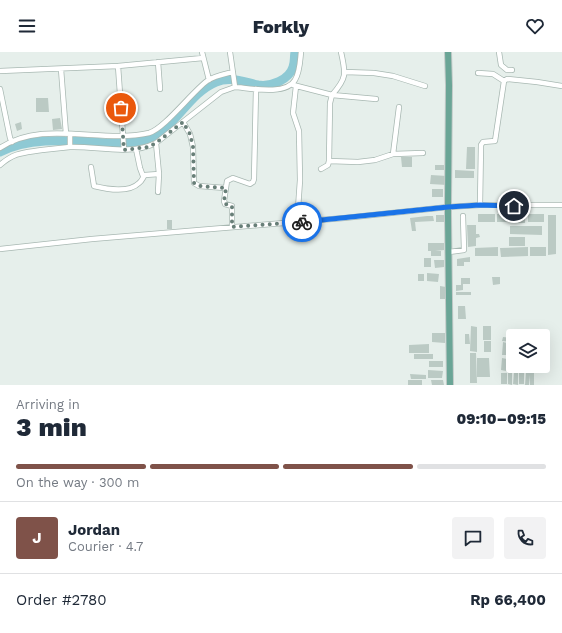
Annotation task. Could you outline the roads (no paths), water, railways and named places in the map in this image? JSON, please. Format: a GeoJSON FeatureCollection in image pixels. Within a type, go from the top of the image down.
{"type":"FeatureCollection","features":[{"type":"Feature","properties":{"kind":"main road"},"geometry":{"type":"LineString","coordinates":[[448,52],[450,385]]}},
{"type":"Feature","properties":{"kind":"street"},"geometry":{"type":"LineString","coordinates":[[202,52],[209,80]]}},
{"type":"Feature","properties":{"kind":"street"},"geometry":{"type":"LineString","coordinates":[[230,52],[234,84]]}},
{"type":"Feature","properties":{"kind":"street"},"geometry":{"type":"LineString","coordinates":[[297,222],[300,180],[299,131],[293,113],[294,85],[301,52]]}},
{"type":"Feature","properties":{"kind":"street"},"geometry":{"type":"LineString","coordinates":[[321,168],[328,165],[329,161],[330,103],[332,95],[342,82],[345,72],[341,52]]}},
{"type":"Feature","properties":{"kind":"street"},"geometry":{"type":"LineString","coordinates":[[499,52],[501,65],[507,70],[512,70]]}},
{"type":"Feature","properties":{"kind":"street"},"geometry":{"type":"LineString","coordinates":[[0,71],[118,66],[203,58]]}},
{"type":"Feature","properties":{"kind":"street"},"geometry":{"type":"LineString","coordinates":[[158,62],[160,89]]}},
{"type":"Feature","properties":{"kind":"street"},"geometry":{"type":"LineString","coordinates":[[118,66],[124,143]]}},
{"type":"Feature","properties":{"kind":"street"},"geometry":{"type":"LineString","coordinates":[[62,69],[70,147]]}},
{"type":"Feature","properties":{"kind":"street"},"geometry":{"type":"LineString","coordinates":[[345,72],[374,73],[393,76],[425,86]]}},
{"type":"Feature","properties":{"kind":"street"},"geometry":{"type":"LineString","coordinates":[[478,72],[493,74],[504,81]]}},
{"type":"Feature","properties":{"kind":"street"},"geometry":{"type":"LineString","coordinates":[[0,165],[9,158],[20,153],[124,143],[158,129],[191,95],[209,80],[233,74]]}},
{"type":"Feature","properties":{"kind":"street"},"geometry":{"type":"LineString","coordinates":[[504,81],[507,79],[562,86]]}},
{"type":"Feature","properties":{"kind":"street"},"geometry":{"type":"LineString","coordinates":[[480,205],[481,145],[483,142],[495,141],[504,81]]}},
{"type":"Feature","properties":{"kind":"street"},"geometry":{"type":"LineString","coordinates":[[0,148],[12,142],[31,136],[68,134],[124,143],[136,149],[148,147],[156,143],[221,92],[234,84],[256,89],[275,90],[294,85],[332,95],[376,99]]}},
{"type":"Feature","properties":{"kind":"street"},"geometry":{"type":"LineString","coordinates":[[0,89],[12,142]]}},
{"type":"Feature","properties":{"kind":"street"},"geometry":{"type":"LineString","coordinates":[[232,227],[232,206],[225,204],[224,201],[227,181],[230,178],[233,178],[250,184],[254,179],[256,89]]}},
{"type":"Feature","properties":{"kind":"street"},"geometry":{"type":"LineString","coordinates":[[393,154],[399,106]]}},
{"type":"Feature","properties":{"kind":"street"},"geometry":{"type":"LineString","coordinates":[[183,122],[190,134],[193,147],[194,183],[199,186],[226,188]]}},
{"type":"Feature","properties":{"kind":"street"},"geometry":{"type":"LineString","coordinates":[[156,143],[159,174],[158,192]]}},
{"type":"Feature","properties":{"kind":"street"},"geometry":{"type":"LineString","coordinates":[[136,149],[143,176]]}},
{"type":"Feature","properties":{"kind":"street"},"geometry":{"type":"LineString","coordinates":[[329,161],[364,162],[393,154],[423,152]]}},
{"type":"Feature","properties":{"kind":"street"},"geometry":{"type":"LineString","coordinates":[[92,167],[94,185],[102,188],[120,190],[138,184],[143,176],[148,174],[159,174]]}},
{"type":"Feature","properties":{"kind":"street"},"geometry":{"type":"LineString","coordinates":[[0,249],[480,205],[562,205]]}},
{"type":"Feature","properties":{"kind":"street"},"geometry":{"type":"LineString","coordinates":[[449,252],[463,252],[464,250],[463,216]]}},
{"type":"Feature","properties":{"kind":"waterway"},"geometry":{"type":"LineString","coordinates":[[0,152],[11,147],[33,142],[69,141],[132,143],[144,140],[164,129],[197,95],[216,82],[221,80],[232,80],[258,85],[268,85],[279,82],[291,72],[295,52]]}}]}
